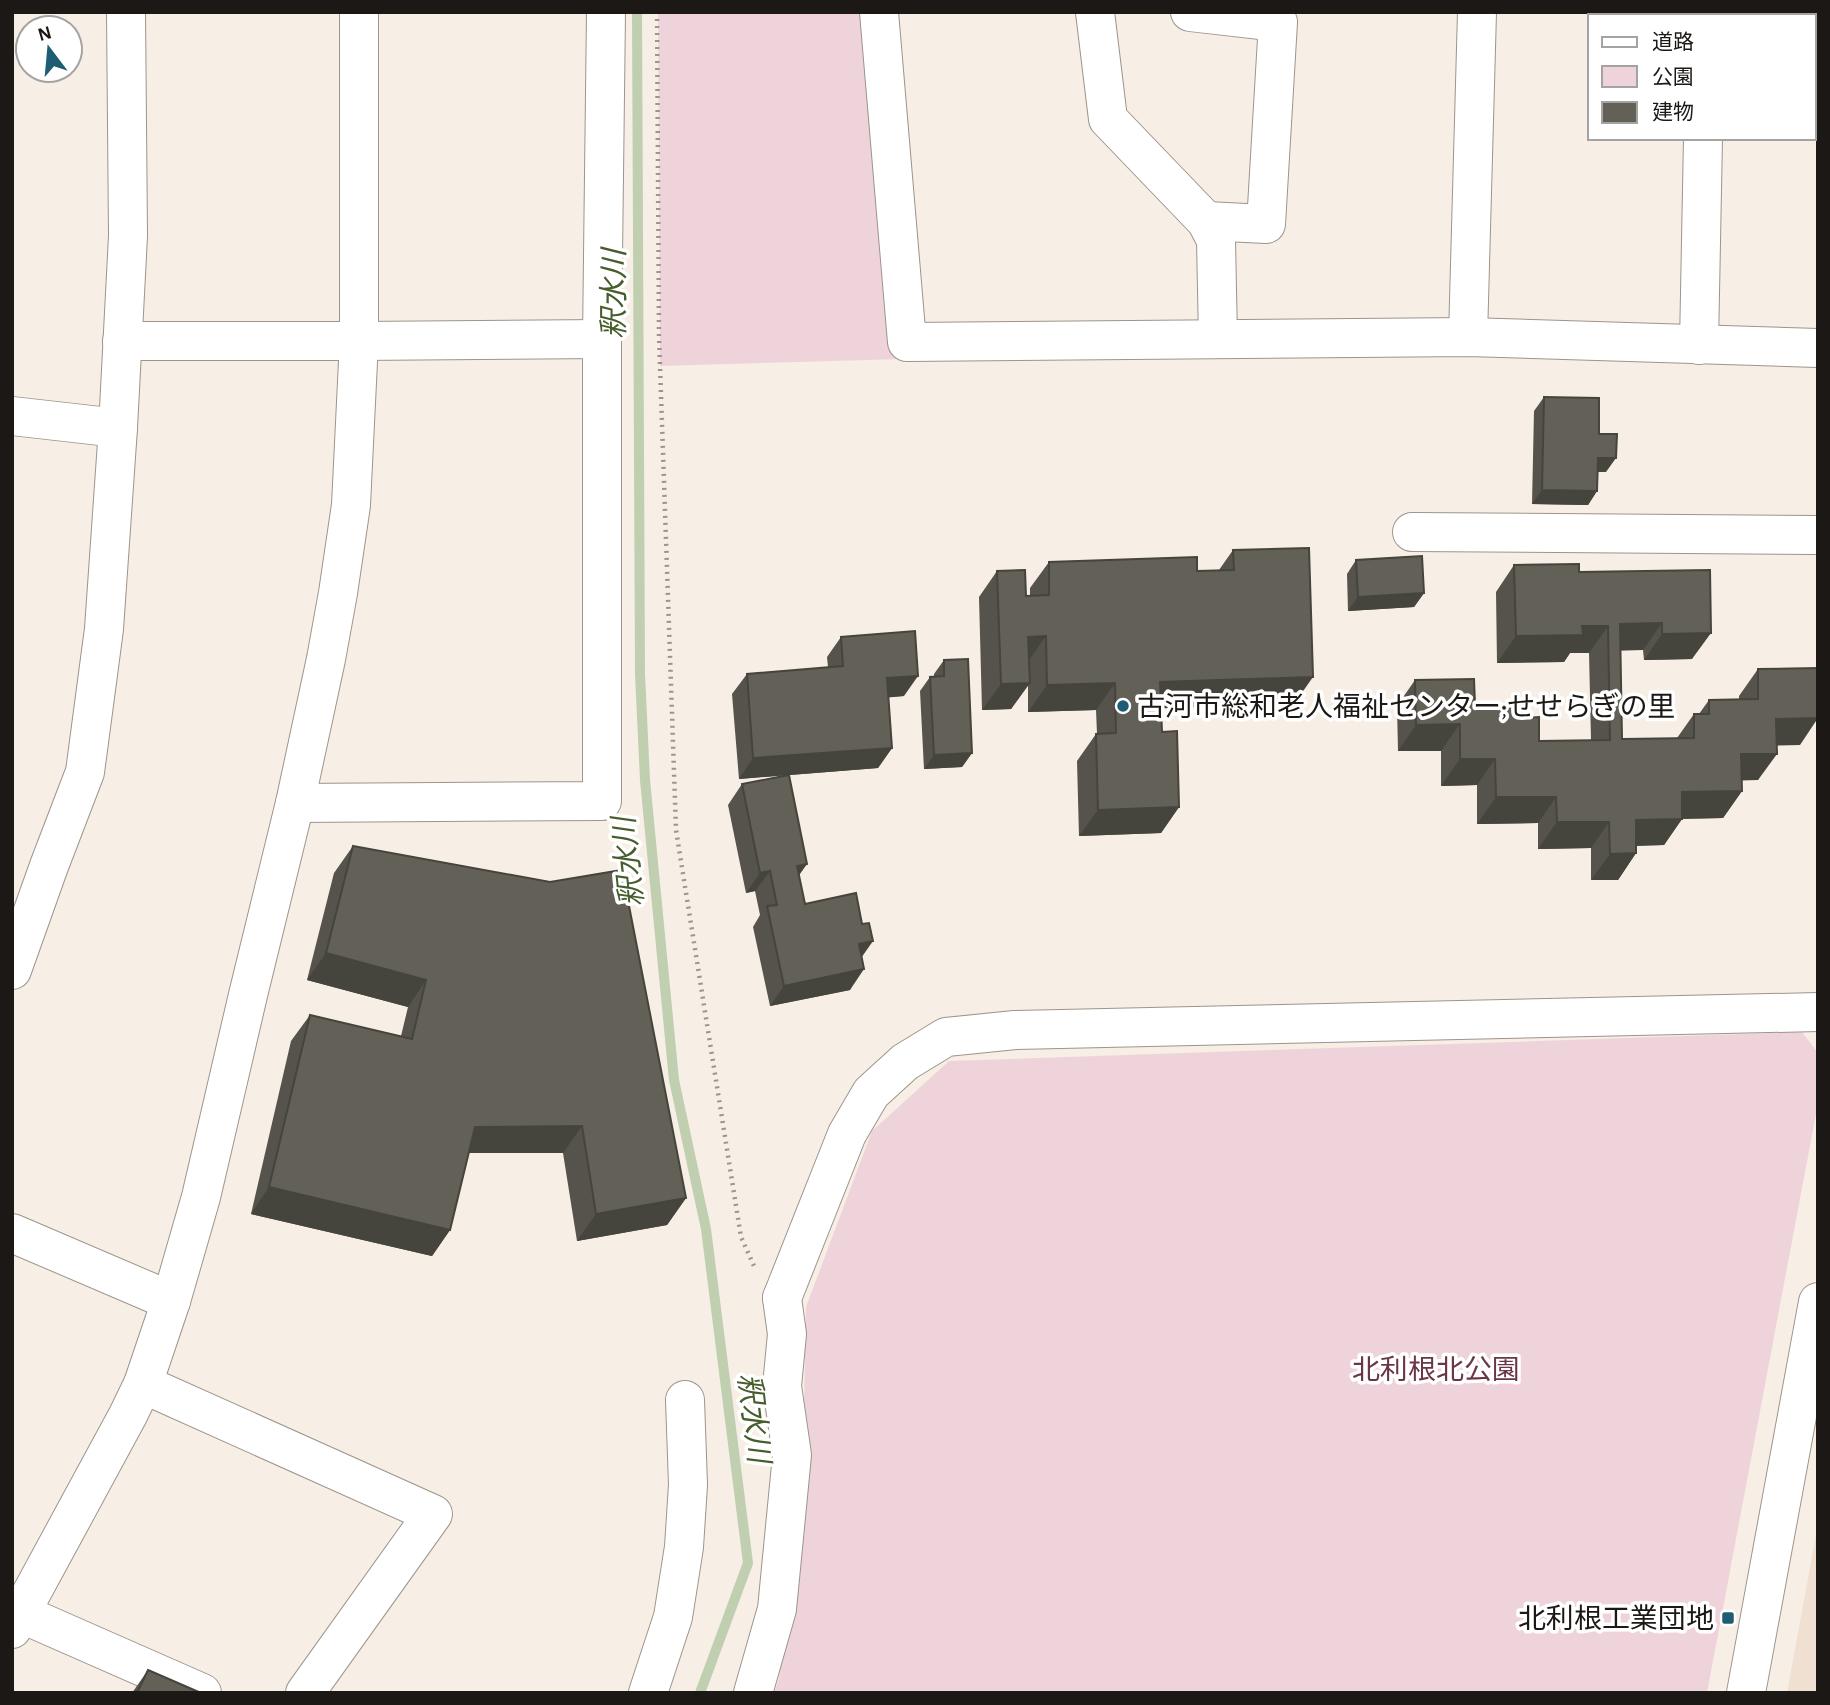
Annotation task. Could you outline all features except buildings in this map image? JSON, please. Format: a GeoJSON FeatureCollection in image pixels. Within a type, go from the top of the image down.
{"type":"FeatureCollection","features":[{"type":"Feature","properties":{"kind":"street"},"geometry":{"type":"LineString","coordinates":[[12,970],[85,772],[103,629],[118,428],[128,236],[126,12]]}},
{"type":"Feature","properties":{"kind":"street"},"geometry":{"type":"LineString","coordinates":[[202,1693],[16,1621],[128,1415],[143,1384],[171,1301],[201,1197],[295,803],[329,646],[351,505],[359,341],[359,12]]}},
{"type":"Feature","properties":{"kind":"street"},"geometry":{"type":"LineString","coordinates":[[295,803],[603,801],[602,339],[606,12]]}},
{"type":"Feature","properties":{"kind":"street"},"geometry":{"type":"LineString","coordinates":[[879,12],[907,342],[1468,337],[1818,348]]}},
{"type":"Feature","properties":{"kind":"street"},"geometry":{"type":"LineString","coordinates":[[1096,12],[1108,120],[1206,221],[1216,240],[1218,339]]}},
{"type":"Feature","properties":{"kind":"street"},"geometry":{"type":"LineString","coordinates":[[1190,12],[1278,22],[1266,224],[1206,221]]}},
{"type":"Feature","properties":{"kind":"street"},"geometry":{"type":"LineString","coordinates":[[1468,337],[1477,12]]}},
{"type":"Feature","properties":{"kind":"street"},"geometry":{"type":"LineString","coordinates":[[1699,345],[1703,140]]}},
{"type":"Feature","properties":{"kind":"street"},"geometry":{"type":"LineString","coordinates":[[122,341],[602,339]]}},
{"type":"Feature","properties":{"kind":"street"},"geometry":{"type":"LineString","coordinates":[[12,416],[118,428]]}},
{"type":"Feature","properties":{"kind":"street"},"geometry":{"type":"LineString","coordinates":[[1412,532],[1818,535]]}},
{"type":"Feature","properties":{"kind":"street"},"geometry":{"type":"LineString","coordinates":[[753,1693],[778,1609],[792,1455],[782,1386],[787,1334],[782,1298],[847,1134],[872,1093],[905,1062],[946,1037],[1015,1030],[1818,1012]]}},
{"type":"Feature","properties":{"kind":"street"},"geometry":{"type":"LineString","coordinates":[[12,1233],[171,1301]]}},
{"type":"Feature","properties":{"kind":"street"},"geometry":{"type":"LineString","coordinates":[[1746,1693],[1818,1302]]}},
{"type":"Feature","properties":{"kind":"street"},"geometry":{"type":"LineString","coordinates":[[143,1384],[433,1514],[305,1693]]}},
{"type":"Feature","properties":{"kind":"street"},"geometry":{"type":"LineString","coordinates":[[648,1693],[673,1617],[684,1547],[688,1485],[685,1400]]}},
{"type":"Feature","properties":{"kind":"path"},"geometry":{"type":"LineString","coordinates":[[657,12],[659,336],[676,830],[741,1237],[755,1268],[782,1298]]}},
{"type":"Feature","properties":{"kind":"shaded area","name":"北利根工業団地"},"geometry":{"type":"Polygon","coordinates":[[[1818,1524],[1818,1693],[1787,1693],[1818,1524]]]}},
{"type":"Feature","properties":{"kind":"green space"},"geometry":{"type":"Polygon","coordinates":[[[658,12],[877,12],[902,359],[660,366],[658,12]]]}},
{"type":"Feature","properties":{"kind":"green space","name":"北利根北公園"},"geometry":{"type":"Polygon","coordinates":[[[1802,1032],[1818,1053],[1818,1103],[1707,1693],[774,1693],[779,1678],[802,1513],[806,1307],[872,1131],[949,1061],[1802,1032]]]}},
{"type":"Feature","properties":{"kind":"waterway","name":"釈水川"},"geometry":{"type":"LineString","coordinates":[[637,12],[640,674],[645,780],[674,1080],[706,1229],[748,1563],[700,1693]]}},
{"type":"Feature","properties":{"kind":"place","name":"古河市総和老人福祉センター;せせらぎの里"},"geometry":{"type":"Point","coordinates":[1123,706]}},
{"type":"Feature","properties":{"kind":"place","name":"北利根工業団地"},"geometry":{"type":"Point","coordinates":[1728,1618]}}]}
